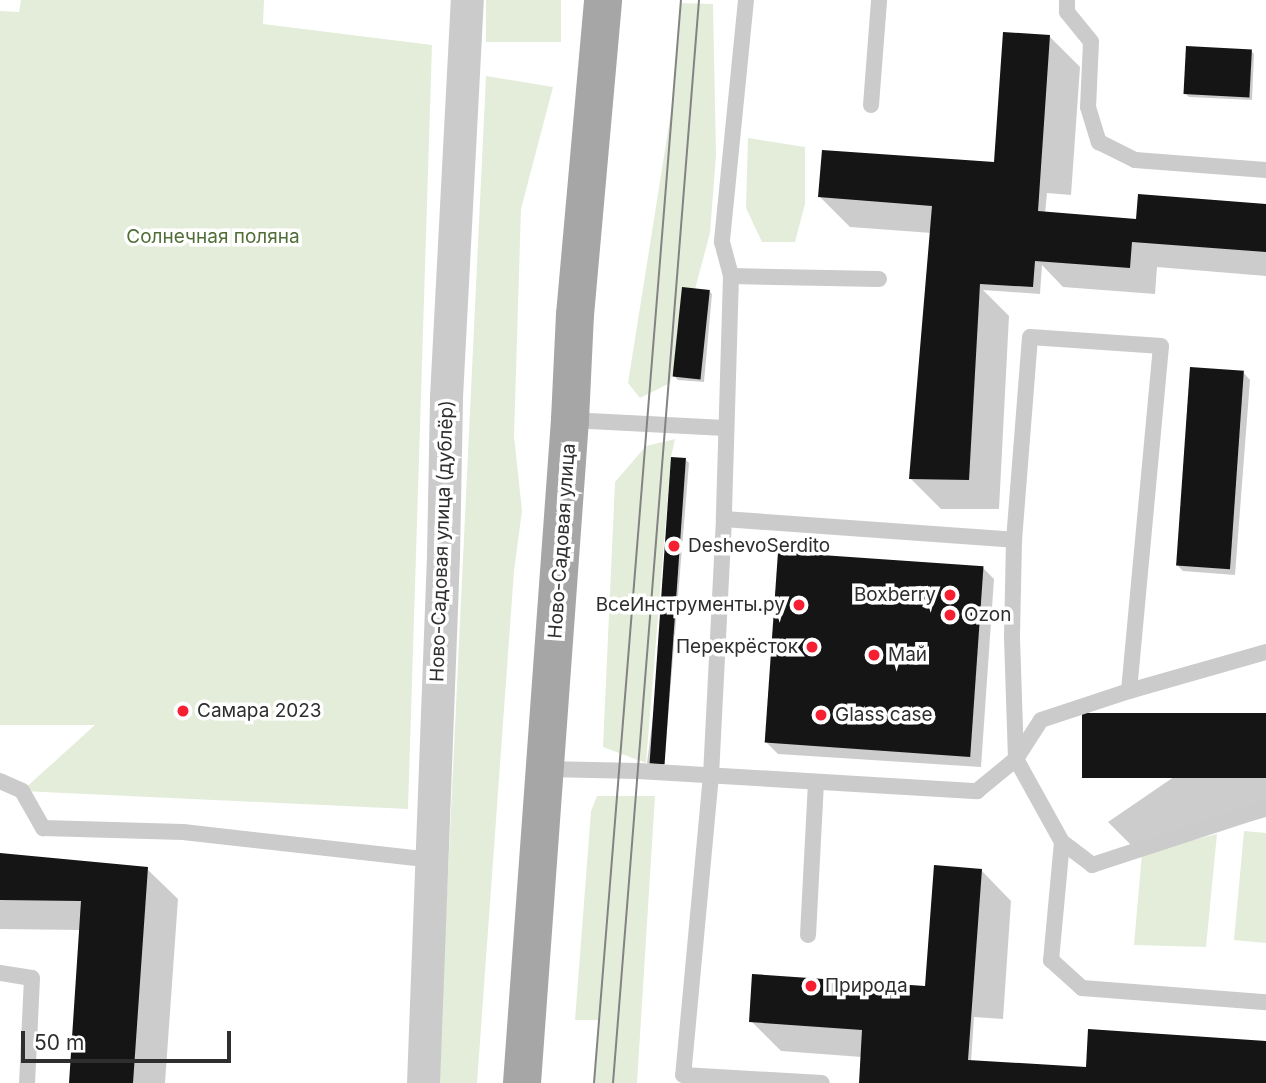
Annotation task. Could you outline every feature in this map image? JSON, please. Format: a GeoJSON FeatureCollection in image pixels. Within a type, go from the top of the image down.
{"type":"FeatureCollection","features":[{"type":"Feature","properties":{"kind":"main road","name":"Ново-Садовая улица"},"geometry":{"type":"LineString","coordinates":[[522,1083],[546,769],[575,315],[603,0]]}},
{"type":"Feature","properties":{"kind":"street","name":"Ново-Садовая улица (дублёр)"},"geometry":{"type":"LineString","coordinates":[[423,1083],[446,397],[467,0]]}},
{"type":"Feature","properties":{"kind":"lane"},"geometry":{"type":"LineString","coordinates":[[746,0],[722,242],[731,276],[724,519],[711,775],[683,1075],[822,1083]]}},
{"type":"Feature","properties":{"kind":"lane"},"geometry":{"type":"LineString","coordinates":[[871,105],[879,0]]}},
{"type":"Feature","properties":{"kind":"lane"},"geometry":{"type":"LineString","coordinates":[[1067,0],[1067,12],[1091,41],[1088,107],[1099,142],[1135,160],[1266,170]]}},
{"type":"Feature","properties":{"kind":"lane"},"geometry":{"type":"LineString","coordinates":[[731,276],[879,279]]}},
{"type":"Feature","properties":{"kind":"lane"},"geometry":{"type":"LineString","coordinates":[[1129,691],[1161,346],[1030,337],[1014,541],[1012,638],[1016,759],[1062,842],[1092,865],[1266,807]]}},
{"type":"Feature","properties":{"kind":"lane"},"geometry":{"type":"LineString","coordinates":[[570,420],[725,428]]}},
{"type":"Feature","properties":{"kind":"lane"},"geometry":{"type":"LineString","coordinates":[[724,519],[1014,541]]}},
{"type":"Feature","properties":{"kind":"lane"},"geometry":{"type":"LineString","coordinates":[[546,769],[977,790],[1016,759],[1041,720],[1129,691],[1266,652]]}},
{"type":"Feature","properties":{"kind":"lane"},"geometry":{"type":"LineString","coordinates":[[0,781],[22,791],[43,828],[183,832],[431,860]]}},
{"type":"Feature","properties":{"kind":"lane"},"geometry":{"type":"LineString","coordinates":[[808,935],[816,782]]}},
{"type":"Feature","properties":{"kind":"lane"},"geometry":{"type":"LineString","coordinates":[[1062,842],[1051,960],[1082,988],[1266,1002]]}},
{"type":"Feature","properties":{"kind":"lane"},"geometry":{"type":"LineString","coordinates":[[0,973],[32,978],[27,1083]]}},
{"type":"Feature","properties":{"kind":"green space","name":"Солнечная поляна"},"geometry":{"type":"Polygon","coordinates":[[[21,0],[264,0],[263,24],[432,45],[408,809],[22,791],[95,725],[0,725],[0,11],[19,12],[21,0]]]}},
{"type":"Feature","properties":{"kind":"green space"},"geometry":{"type":"Polygon","coordinates":[[[486,0],[561,0],[561,42],[486,42],[486,0]]]}},
{"type":"Feature","properties":{"kind":"green space"},"geometry":{"type":"Polygon","coordinates":[[[681,3],[713,4],[716,155],[710,233],[670,383],[640,398],[628,383],[674,93],[681,3]]]}},
{"type":"Feature","properties":{"kind":"green space"},"geometry":{"type":"Polygon","coordinates":[[[486,76],[553,87],[521,209],[514,436],[522,511],[514,571],[477,1083],[438,1083],[486,76]]]}},
{"type":"Feature","properties":{"kind":"green space"},"geometry":{"type":"Polygon","coordinates":[[[748,138],[805,147],[805,204],[795,242],[762,242],[746,208],[748,138]]]}},
{"type":"Feature","properties":{"kind":"green space"},"geometry":{"type":"Polygon","coordinates":[[[675,439],[671,457],[646,763],[603,747],[615,482],[646,446],[675,439]]]}},
{"type":"Feature","properties":{"kind":"green space"},"geometry":{"type":"Polygon","coordinates":[[[597,796],[655,796],[637,1083],[594,1083],[599,1020],[575,1020],[591,811],[597,796]]]}},
{"type":"Feature","properties":{"kind":"green space"},"geometry":{"type":"Polygon","coordinates":[[[1244,831],[1266,833],[1266,943],[1234,940],[1244,831]]]}},
{"type":"Feature","properties":{"kind":"green space"},"geometry":{"type":"Polygon","coordinates":[[[1217,834],[1206,947],[1134,945],[1142,853],[1217,834]]]}},
{"type":"Feature","properties":{"kind":"building"},"geometry":{"type":"Polygon","coordinates":[[[1003,32],[1050,35],[1038,211],[1136,219],[1138,194],[1266,204],[1266,252],[1132,242],[1130,268],[1035,261],[1033,287],[980,284],[969,480],[909,479],[932,206],[818,197],[822,150],[994,162],[1003,32]]]}},
{"type":"Feature","properties":{"kind":"building"},"geometry":{"type":"Polygon","coordinates":[[[1186,46],[1252,49],[1249,97],[1183,94],[1186,46]]]}},
{"type":"Feature","properties":{"kind":"building"},"geometry":{"type":"Polygon","coordinates":[[[682,287],[710,290],[700,379],[673,377],[682,287]]]}},
{"type":"Feature","properties":{"kind":"building"},"geometry":{"type":"Polygon","coordinates":[[[1190,367],[1244,371],[1230,569],[1176,566],[1190,367]]]}},
{"type":"Feature","properties":{"kind":"building"},"geometry":{"type":"Polygon","coordinates":[[[671,457],[686,458],[665,764],[650,763],[671,457]]]}},
{"type":"Feature","properties":{"kind":"building","name":"Май"},"geometry":{"type":"Polygon","coordinates":[[[778,552],[983,566],[970,757],[765,743],[778,552]]]}},
{"type":"Feature","properties":{"kind":"building"},"geometry":{"type":"Polygon","coordinates":[[[1082,713],[1266,713],[1266,778],[1082,778],[1082,713]]]}},
{"type":"Feature","properties":{"kind":"building"},"geometry":{"type":"Polygon","coordinates":[[[0,853],[148,867],[133,1083],[69,1083],[81,901],[0,900],[0,853]]]}},
{"type":"Feature","properties":{"kind":"building"},"geometry":{"type":"Polygon","coordinates":[[[934,865],[982,869],[968,1060],[1086,1067],[1088,1029],[1266,1041],[1266,1083],[859,1083],[862,1030],[749,1022],[752,974],[925,986],[934,865]]]}},
{"type":"Feature","properties":{"kind":"tram line"},"geometry":{"type":"LineString","coordinates":[[594,1083],[681,0]]}},
{"type":"Feature","properties":{"kind":"tram line"},"geometry":{"type":"LineString","coordinates":[[613,1083],[699,0]]}},
{"type":"Feature","properties":{"kind":"place","name":"DeshevoSerdito"},"geometry":{"type":"Point","coordinates":[674,546]}},
{"type":"Feature","properties":{"kind":"place","name":"Boxberry"},"geometry":{"type":"Point","coordinates":[950,595]}},
{"type":"Feature","properties":{"kind":"place","name":"ВсеИнструменты.ру"},"geometry":{"type":"Point","coordinates":[799,605]}},
{"type":"Feature","properties":{"kind":"place","name":"Ozon"},"geometry":{"type":"Point","coordinates":[950,615]}},
{"type":"Feature","properties":{"kind":"place","name":"Перекрёсток"},"geometry":{"type":"Point","coordinates":[812,647]}},
{"type":"Feature","properties":{"kind":"place","name":"Май"},"geometry":{"type":"Point","coordinates":[874,655]}},
{"type":"Feature","properties":{"kind":"place","name":"Самара 2023"},"geometry":{"type":"Point","coordinates":[183,711]}},
{"type":"Feature","properties":{"kind":"place","name":"Glass case"},"geometry":{"type":"Point","coordinates":[821,715]}},
{"type":"Feature","properties":{"kind":"place","name":"Природа"},"geometry":{"type":"Point","coordinates":[811,986]}}]}
